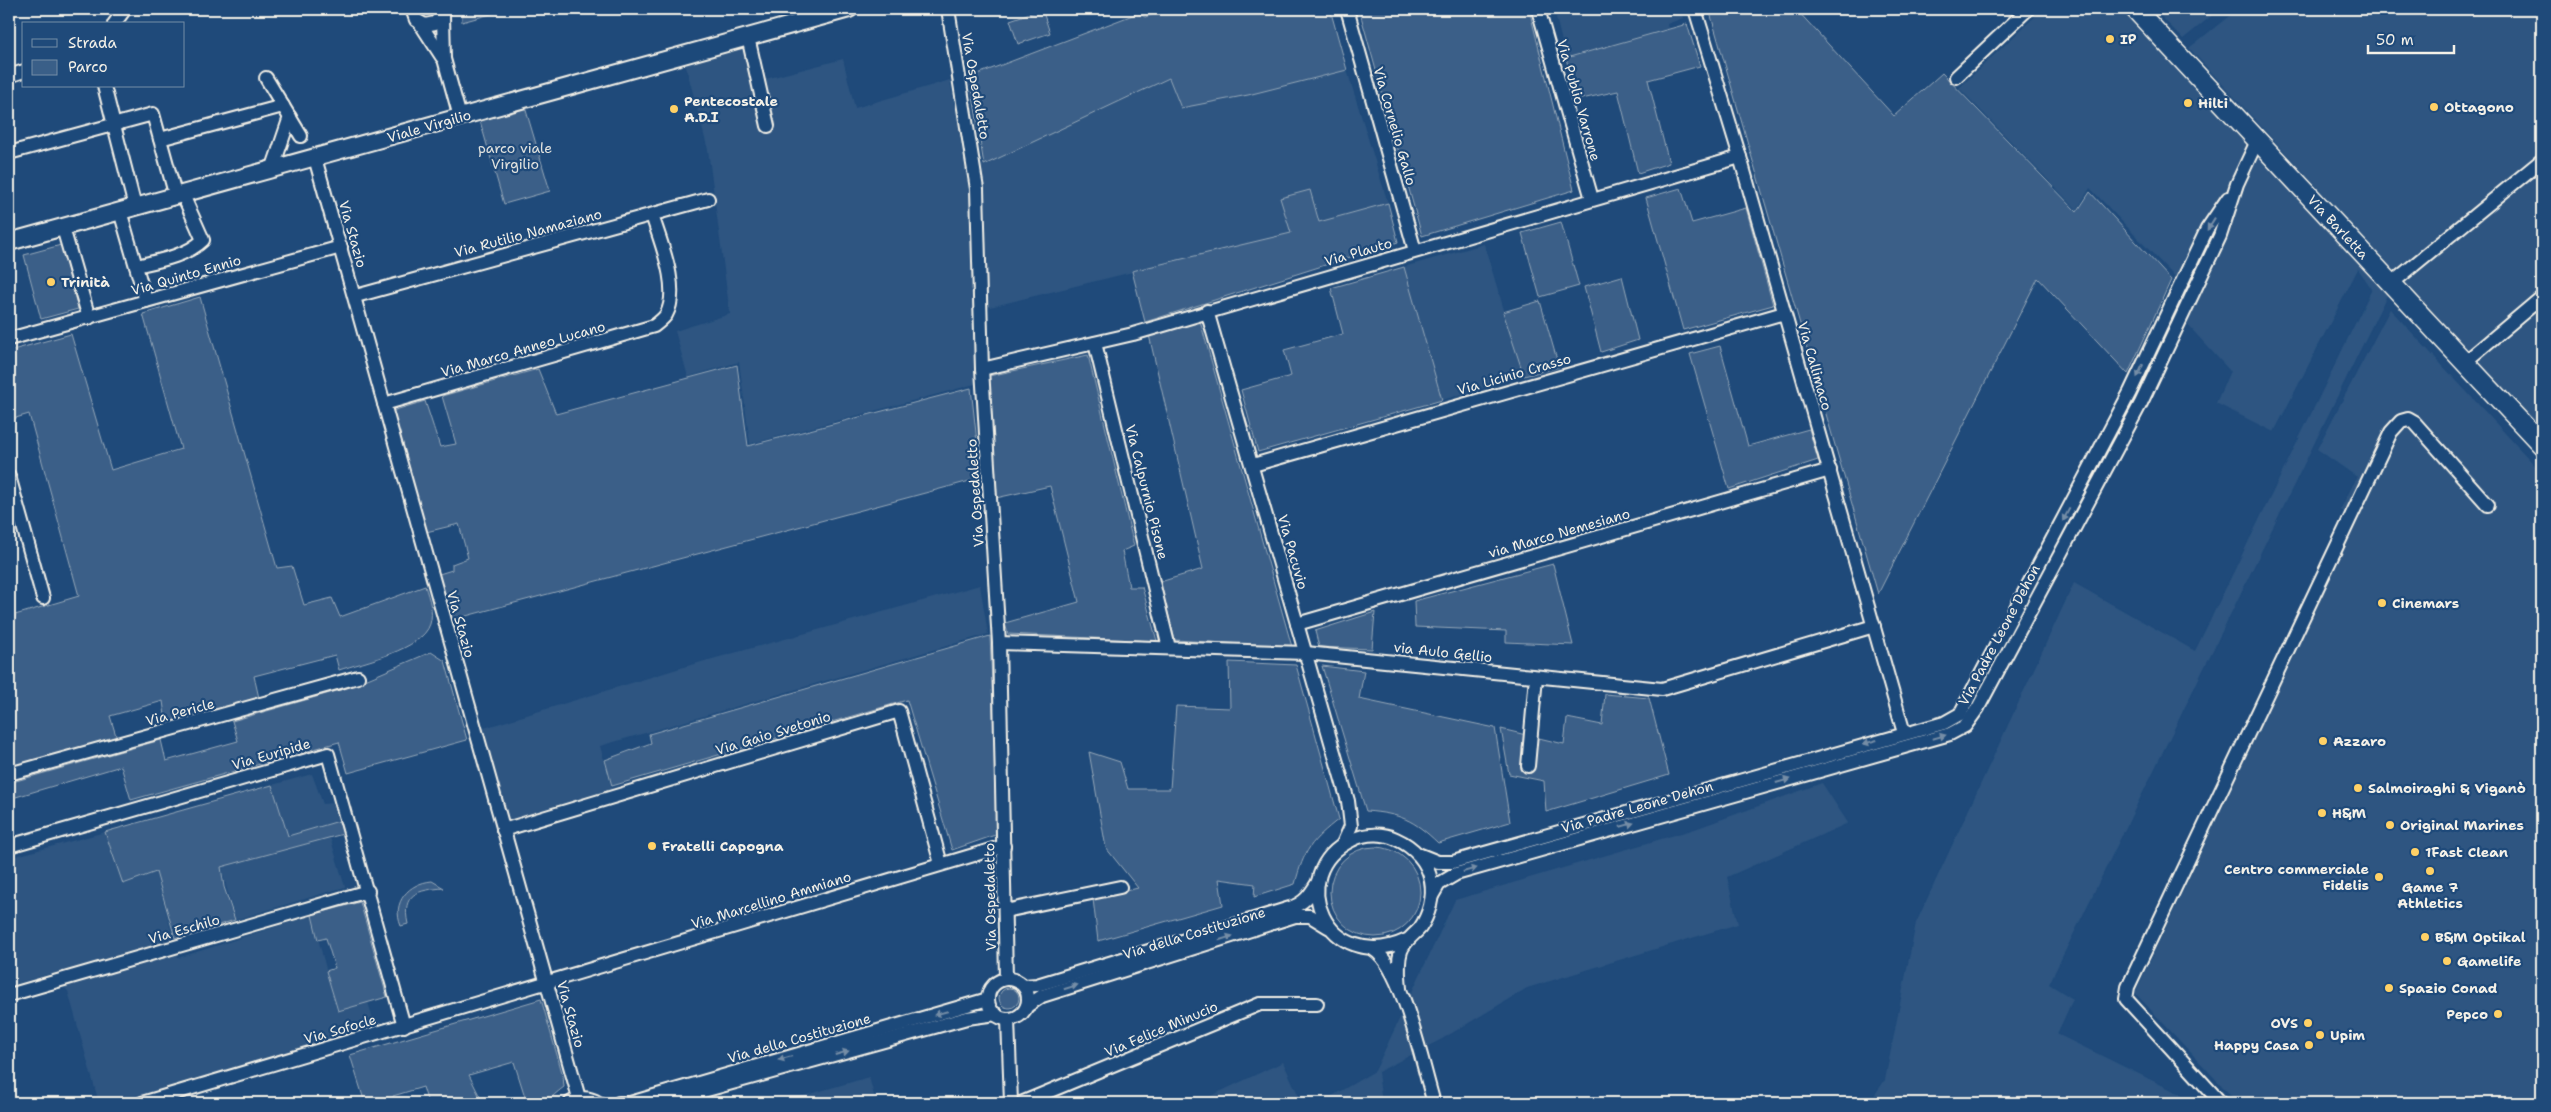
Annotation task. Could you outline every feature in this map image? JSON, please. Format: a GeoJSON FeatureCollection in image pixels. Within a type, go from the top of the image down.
{"type":"FeatureCollection","features":[{"type":"Feature","properties":{"kind":"main road","name":"Via Barletta"},"geometry":{"type":"LineString","coordinates":[[2135,9],[2542,445]]}},
{"type":"Feature","properties":{"kind":"street"},"geometry":{"type":"LineString","coordinates":[[115,22],[125,9]]}},
{"type":"Feature","properties":{"kind":"street"},"geometry":{"type":"LineString","coordinates":[[412,9],[414,16],[444,60]]}},
{"type":"Feature","properties":{"kind":"street","name":"Viale Virgilio"},"geometry":{"type":"LineString","coordinates":[[9,242],[850,9]]}},
{"type":"Feature","properties":{"kind":"street","name":"Via Ospedaletto"},"geometry":{"type":"LineString","coordinates":[[948,9],[977,189],[982,369],[999,643],[1006,978]]}},
{"type":"Feature","properties":{"kind":"street","name":"Via Cornelio Gallo"},"geometry":{"type":"LineString","coordinates":[[1347,9],[1415,251]]}},
{"type":"Feature","properties":{"kind":"street","name":"Via Publio Varrone"},"geometry":{"type":"LineString","coordinates":[[1538,9],[1592,199]]}},
{"type":"Feature","properties":{"kind":"street","name":"Via Callimaco"},"geometry":{"type":"LineString","coordinates":[[1696,9],[1904,733]]}},
{"type":"Feature","properties":{"kind":"street"},"geometry":{"type":"LineString","coordinates":[[1956,77],[2028,9]]}},
{"type":"Feature","properties":{"kind":"street"},"geometry":{"type":"LineString","coordinates":[[420,23],[435,23],[444,11]]}},
{"type":"Feature","properties":{"kind":"street"},"geometry":{"type":"LineString","coordinates":[[444,11],[444,60],[460,117]]}},
{"type":"Feature","properties":{"kind":"street"},"geometry":{"type":"LineString","coordinates":[[748,37],[768,126]]}},
{"type":"Feature","properties":{"kind":"street"},"geometry":{"type":"LineString","coordinates":[[9,76],[22,72]]}},
{"type":"Feature","properties":{"kind":"street"},"geometry":{"type":"LineString","coordinates":[[266,78],[301,136]]}},
{"type":"Feature","properties":{"kind":"street"},"geometry":{"type":"LineString","coordinates":[[104,88],[113,124],[136,266],[146,302]]}},
{"type":"Feature","properties":{"kind":"street"},"geometry":{"type":"LineString","coordinates":[[160,139],[286,112]]}},
{"type":"Feature","properties":{"kind":"street"},"geometry":{"type":"LineString","coordinates":[[272,170],[286,112]]}},
{"type":"Feature","properties":{"kind":"street"},"geometry":{"type":"LineString","coordinates":[[9,152],[153,114],[179,196],[203,240],[168,258],[136,266]]}},
{"type":"Feature","properties":{"kind":"street","name":"Via Padre Leone Dehon"},"geometry":{"type":"LineString","coordinates":[[1432,896],[1439,884],[1456,874],[1950,734],[1965,726],[1978,708],[2141,403],[2220,236],[2237,184],[2257,141]]}},
{"type":"Feature","properties":{"kind":"street","name":"Via Plauto"},"geometry":{"type":"LineString","coordinates":[[982,369],[1095,343],[1740,157]]}},
{"type":"Feature","properties":{"kind":"street","name":"Via Stazio"},"geometry":{"type":"LineString","coordinates":[[316,158],[547,984],[574,1101]]}},
{"type":"Feature","properties":{"kind":"street"},"geometry":{"type":"LineString","coordinates":[[2391,284],[2542,160]]}},
{"type":"Feature","properties":{"kind":"street","name":"Via Padre Leone Dehon"},"geometry":{"type":"LineString","coordinates":[[1418,854],[1438,862],[1453,862],[1948,721],[1960,714],[2130,392],[2207,229],[2237,184]]}},
{"type":"Feature","properties":{"kind":"street","name":"Via Rutilio Namaziano"},"geometry":{"type":"LineString","coordinates":[[356,296],[708,199]]}},
{"type":"Feature","properties":{"kind":"street","name":"Via Marco Anneo Lucano"},"geometry":{"type":"LineString","coordinates":[[384,404],[654,326],[666,315],[671,297],[670,278],[652,215]]}},
{"type":"Feature","properties":{"kind":"street"},"geometry":{"type":"LineString","coordinates":[[63,228],[89,318]]}},
{"type":"Feature","properties":{"kind":"street","name":"Via Quinto Ennio"},"geometry":{"type":"LineString","coordinates":[[9,339],[342,247]]}},
{"type":"Feature","properties":{"kind":"street"},"geometry":{"type":"LineString","coordinates":[[2465,362],[2542,297]]}},
{"type":"Feature","properties":{"kind":"street","name":"Via Pacuvio"},"geometry":{"type":"LineString","coordinates":[[1207,311],[1253,465],[1348,801],[1352,826],[1343,844]]}},
{"type":"Feature","properties":{"kind":"street","name":"Via Licinio Crasso"},"geometry":{"type":"LineString","coordinates":[[1253,465],[1784,313]]}},
{"type":"Feature","properties":{"kind":"street","name":"Via Calpurnio Pisone"},"geometry":{"type":"LineString","coordinates":[[1095,343],[1169,648]]}},
{"type":"Feature","properties":{"kind":"street"},"geometry":{"type":"LineString","coordinates":[[2221,1103],[2126,999],[2128,987],[2391,432],[2401,422],[2408,419],[2415,423],[2488,505]]}},
{"type":"Feature","properties":{"kind":"street","name":"via Marco Nemesiano"},"geometry":{"type":"LineString","coordinates":[[1297,624],[1830,470]]}},
{"type":"Feature","properties":{"kind":"street"},"geometry":{"type":"LineString","coordinates":[[9,476],[43,598]]}},
{"type":"Feature","properties":{"kind":"street","name":"via Aulo Gellio"},"geometry":{"type":"LineString","coordinates":[[999,643],[1306,653],[1662,689],[1874,626]]}},
{"type":"Feature","properties":{"kind":"street","name":"Via Pericle"},"geometry":{"type":"LineString","coordinates":[[9,774],[358,677]]}},
{"type":"Feature","properties":{"kind":"street"},"geometry":{"type":"LineString","coordinates":[[1528,766],[1536,677]]}},
{"type":"Feature","properties":{"kind":"street","name":"Via Gaio Svetonio"},"geometry":{"type":"LineString","coordinates":[[503,830],[899,711],[941,864]]}},
{"type":"Feature","properties":{"kind":"street","name":"Via Euripide"},"geometry":{"type":"LineString","coordinates":[[9,846],[328,754],[368,891],[404,1026]]}},
{"type":"Feature","properties":{"kind":"street","name":"Via Pacuvio"},"geometry":{"type":"LineString","coordinates":[[1348,801],[1363,828],[1390,837]]}},
{"type":"Feature","properties":{"kind":"street","name":"Via della Costituzione"},"geometry":{"type":"LineString","coordinates":[[1008,1019],[1017,1016],[1026,1006],[1042,996],[1295,916],[1310,916],[1320,921],[1339,937],[1355,946],[1373,949],[1391,947],[1407,940],[1419,928],[1428,913],[1432,896],[1431,881],[1427,867],[1418,854],[1406,844],[1390,837],[1374,834],[1357,838],[1343,844],[1332,854],[1308,898],[1295,906],[1037,985],[1024,986]]}},
{"type":"Feature","properties":{"kind":"street","name":"Via Marcellino Ammiano"},"geometry":{"type":"LineString","coordinates":[[547,984],[1004,846]]}},
{"type":"Feature","properties":{"kind":"street","name":"Via della Costituzione"},"geometry":{"type":"LineString","coordinates":[[1318,882],[1318,898],[1321,911],[1327,924],[1339,937]]}},
{"type":"Feature","properties":{"kind":"street"},"geometry":{"type":"LineString","coordinates":[[1005,911],[1120,887]]}},
{"type":"Feature","properties":{"kind":"street","name":"Via Eschilo"},"geometry":{"type":"LineString","coordinates":[[9,995],[368,891]]}},
{"type":"Feature","properties":{"kind":"street"},"geometry":{"type":"LineString","coordinates":[[1400,989],[1398,962],[1407,940]]}},
{"type":"Feature","properties":{"kind":"street"},"geometry":{"type":"LineString","coordinates":[[1373,949],[1385,959],[1400,989],[1434,1103]]}},
{"type":"Feature","properties":{"kind":"street"},"geometry":{"type":"LineString","coordinates":[[1011,1103],[1008,1019],[996,1014],[990,1007],[988,999],[994,985],[1006,978],[1024,986],[1028,995],[1026,1006]]}},
{"type":"Feature","properties":{"kind":"street","name":"Via Sofocle"},"geometry":{"type":"LineString","coordinates":[[142,1103],[547,984]]}},
{"type":"Feature","properties":{"kind":"street","name":"Via della Costituzione"},"geometry":{"type":"LineString","coordinates":[[619,1103],[630,1102],[988,999]]}},
{"type":"Feature","properties":{"kind":"street","name":"Via Felice Minucio"},"geometry":{"type":"LineString","coordinates":[[1021,1103],[1260,1004],[1317,1004]]}},
{"type":"Feature","properties":{"kind":"street","name":"Via della Costituzione"},"geometry":{"type":"LineString","coordinates":[[660,1103],[967,1018],[996,1014]]}},
{"type":"Feature","properties":{"kind":"street"},"geometry":{"type":"LineString","coordinates":[[574,1101],[586,1098],[599,1103]]}},
{"type":"Feature","properties":{"kind":"shaded area"},"geometry":{"type":"Polygon","coordinates":[[[1554,9],[1681,9],[1683,18],[1667,24],[1668,29],[1566,58],[1554,9]]]}},
{"type":"Feature","properties":{"kind":"shaded area"},"geometry":{"type":"Polygon","coordinates":[[[2043,9],[2120,9],[2388,293],[2049,984],[2073,999],[2057,1034],[2182,1095],[2178,1103],[1869,1103],[1885,1080],[1916,923],[2074,583],[2195,651],[2372,289],[2358,269],[2274,432],[2216,403],[2230,371],[2186,323],[2174,276],[2090,188],[2077,210],[1959,88],[2043,9]]]}},
{"type":"Feature","properties":{"kind":"shaded area"},"geometry":{"type":"Polygon","coordinates":[[[2154,9],[2220,9],[2183,39],[2154,9]]]}},
{"type":"Feature","properties":{"kind":"shaded area"},"geometry":{"type":"Polygon","coordinates":[[[2238,9],[2542,9],[2542,431],[2189,48],[2238,9]]]}},
{"type":"Feature","properties":{"kind":"shaded area"},"geometry":{"type":"Polygon","coordinates":[[[747,48],[754,82],[843,59],[855,108],[950,80],[966,166],[984,165],[1169,78],[1181,108],[1248,95],[1347,70],[1388,203],[1319,222],[1310,190],[1292,233],[986,308],[989,376],[975,384],[750,444],[739,362],[688,377],[675,331],[730,314],[708,150],[685,63],[747,48]]]}},
{"type":"Feature","properties":{"kind":"shaded area"},"geometry":{"type":"Polygon","coordinates":[[[1484,244],[1524,376],[1442,400],[1404,267],[1484,244]]]}},
{"type":"Feature","properties":{"kind":"shaded area"},"geometry":{"type":"Polygon","coordinates":[[[2390,309],[2542,473],[2542,1103],[2238,1103],[2135,993],[2357,520],[2340,510],[2357,477],[2317,449],[2390,309]]]}},
{"type":"Feature","properties":{"kind":"shaded area"},"geometry":{"type":"Polygon","coordinates":[[[980,585],[988,634],[600,746],[612,789],[507,821],[481,729],[687,666],[980,585]]]}},
{"type":"Feature","properties":{"kind":"shaded area"},"geometry":{"type":"Polygon","coordinates":[[[312,774],[323,804],[332,803],[339,821],[288,836],[272,785],[312,774]]]}},
{"type":"Feature","properties":{"kind":"shaded area"},"geometry":{"type":"Polygon","coordinates":[[[1822,783],[1848,823],[1727,877],[1738,924],[1527,988],[1442,1039],[1378,1072],[1382,1103],[1320,1103],[1375,1071],[1455,900],[1695,829],[1822,783]]]}},
{"type":"Feature","properties":{"kind":"shaded area"},"geometry":{"type":"Polygon","coordinates":[[[105,832],[123,884],[156,872],[178,958],[312,915],[337,1011],[368,1002],[375,1026],[113,1103],[99,1103],[68,991],[50,974],[9,986],[9,858],[105,832]]]}},
{"type":"Feature","properties":{"kind":"shaded area"},"geometry":{"type":"Polygon","coordinates":[[[330,837],[345,887],[235,920],[221,867],[330,837]]]}},
{"type":"Feature","properties":{"kind":"shaded area"},"geometry":{"type":"Polygon","coordinates":[[[1283,1062],[1302,1103],[1196,1103],[1283,1062]]]}},
{"type":"Feature","properties":{"kind":"shaded area"},"geometry":{"type":"Polygon","coordinates":[[[869,1077],[876,1103],[779,1103],[869,1077]]]}},
{"type":"Feature","properties":{"kind":"green space"},"geometry":{"type":"Polygon","coordinates":[[[462,9],[509,9],[462,22],[462,9]]]}},
{"type":"Feature","properties":{"kind":"green space"},"geometry":{"type":"Polygon","coordinates":[[[1042,9],[1050,33],[1018,44],[1010,20],[1042,9]]]}},
{"type":"Feature","properties":{"kind":"green space"},"geometry":{"type":"Polygon","coordinates":[[[1171,9],[1330,9],[1347,70],[1248,95],[1181,108],[1169,78],[984,165],[970,77],[1138,13],[1145,17],[1171,9]]]}},
{"type":"Feature","properties":{"kind":"green space"},"geometry":{"type":"Polygon","coordinates":[[[1359,9],[1529,9],[1574,190],[1422,236],[1359,9]]]}},
{"type":"Feature","properties":{"kind":"green space"},"geometry":{"type":"Polygon","coordinates":[[[1709,9],[1796,9],[1894,116],[1942,73],[2077,212],[2090,192],[2171,280],[2128,374],[2038,278],[1878,594],[1709,9]]]}},
{"type":"Feature","properties":{"kind":"green space"},"geometry":{"type":"Polygon","coordinates":[[[1687,24],[1700,66],[1648,80],[1669,163],[1638,173],[1618,91],[1577,100],[1566,58],[1687,24]]]}},
{"type":"Feature","properties":{"kind":"green space","name":"parco viale Virgilio"},"geometry":{"type":"Polygon","coordinates":[[[525,107],[550,191],[504,204],[480,121],[525,107]]]}},
{"type":"Feature","properties":{"kind":"green space"},"geometry":{"type":"Polygon","coordinates":[[[1681,188],[1692,223],[1746,208],[1773,305],[1683,330],[1646,198],[1681,188]]]}},
{"type":"Feature","properties":{"kind":"green space"},"geometry":{"type":"Polygon","coordinates":[[[1310,190],[1319,222],[1388,203],[1398,242],[1145,322],[1132,271],[1291,233],[1280,198],[1310,190]]]}},
{"type":"Feature","properties":{"kind":"green space"},"geometry":{"type":"Polygon","coordinates":[[[1561,222],[1579,286],[1540,297],[1522,233],[1561,222]]]}},
{"type":"Feature","properties":{"kind":"green space","name":"Trinità"},"geometry":{"type":"Polygon","coordinates":[[[61,245],[78,309],[41,319],[24,255],[61,245]]]}},
{"type":"Feature","properties":{"kind":"green space"},"geometry":{"type":"Polygon","coordinates":[[[1404,267],[1442,400],[1258,452],[1241,390],[1291,376],[1284,350],[1343,334],[1331,288],[1404,267]]]}},
{"type":"Feature","properties":{"kind":"green space"},"geometry":{"type":"Polygon","coordinates":[[[1622,276],[1638,340],[1601,352],[1584,287],[1622,276]]]}},
{"type":"Feature","properties":{"kind":"green space"},"geometry":{"type":"Polygon","coordinates":[[[200,297],[277,568],[292,566],[304,605],[332,598],[340,617],[425,586],[431,610],[430,624],[425,633],[404,648],[339,670],[335,655],[254,676],[259,698],[166,723],[163,701],[110,716],[117,739],[9,770],[9,672],[15,615],[79,596],[29,414],[9,420],[9,351],[71,334],[111,470],[181,449],[143,314],[200,297]]]}},
{"type":"Feature","properties":{"kind":"green space"},"geometry":{"type":"Polygon","coordinates":[[[1540,301],[1559,367],[1524,376],[1503,312],[1540,301]]]}},
{"type":"Feature","properties":{"kind":"green space"},"geometry":{"type":"Polygon","coordinates":[[[1200,321],[1292,647],[1175,640],[1160,582],[1203,569],[1149,335],[1200,321]]]}},
{"type":"Feature","properties":{"kind":"green space"},"geometry":{"type":"Polygon","coordinates":[[[1720,346],[1748,446],[1809,429],[1818,460],[1729,489],[1690,354],[1720,346]]]}},
{"type":"Feature","properties":{"kind":"green space"},"geometry":{"type":"Polygon","coordinates":[[[1088,355],[1134,546],[1122,551],[1129,587],[1142,587],[1157,641],[1008,634],[1005,623],[1079,602],[1050,486],[996,498],[989,376],[1088,355]]]}},
{"type":"Feature","properties":{"kind":"green space"},"geometry":{"type":"Polygon","coordinates":[[[737,365],[748,446],[971,388],[981,478],[451,620],[436,575],[452,570],[452,564],[468,558],[459,524],[426,532],[392,411],[425,401],[440,447],[456,444],[442,396],[538,369],[556,414],[737,365]]]}},
{"type":"Feature","properties":{"kind":"green space"},"geometry":{"type":"Polygon","coordinates":[[[1553,564],[1573,645],[1506,642],[1506,631],[1415,627],[1414,601],[1553,564]]]}},
{"type":"Feature","properties":{"kind":"green space"},"geometry":{"type":"Polygon","coordinates":[[[1375,612],[1372,649],[1319,647],[1315,631],[1375,612]]]}},
{"type":"Feature","properties":{"kind":"green space"},"geometry":{"type":"Polygon","coordinates":[[[990,636],[998,834],[952,850],[907,700],[612,786],[605,760],[651,743],[649,734],[990,636]]]}},
{"type":"Feature","properties":{"kind":"green space"},"geometry":{"type":"Polygon","coordinates":[[[431,652],[445,661],[467,740],[348,773],[339,742],[131,800],[121,766],[9,799],[9,783],[161,740],[166,761],[238,741],[232,721],[344,689],[431,652]]]}},
{"type":"Feature","properties":{"kind":"green space"},"geometry":{"type":"Polygon","coordinates":[[[1229,662],[1296,665],[1339,819],[1315,840],[1305,854],[1295,884],[1254,897],[1255,884],[1219,879],[1223,905],[1098,941],[1093,899],[1138,888],[1106,848],[1089,752],[1120,762],[1128,789],[1170,789],[1176,706],[1230,708],[1229,662]]]}},
{"type":"Feature","properties":{"kind":"green space"},"geometry":{"type":"Polygon","coordinates":[[[1322,666],[1364,671],[1359,699],[1495,728],[1510,822],[1438,843],[1421,828],[1405,819],[1366,811],[1322,666]]]}},
{"type":"Feature","properties":{"kind":"green space"},"geometry":{"type":"Polygon","coordinates":[[[1605,694],[1649,698],[1669,775],[1546,812],[1544,781],[1509,774],[1501,729],[1564,744],[1567,718],[1602,725],[1605,694]]]}},
{"type":"Feature","properties":{"kind":"green space"},"geometry":{"type":"Polygon","coordinates":[[[272,785],[288,836],[339,821],[343,834],[221,867],[224,887],[235,920],[175,938],[156,872],[123,884],[105,832],[272,785]]]}},
{"type":"Feature","properties":{"kind":"green space"},"geometry":{"type":"Polygon","coordinates":[[[1366,847],[1384,847],[1400,854],[1413,867],[1420,883],[1420,901],[1413,917],[1400,930],[1384,937],[1366,937],[1350,930],[1337,917],[1330,901],[1330,883],[1337,867],[1350,854],[1366,847]]]}},
{"type":"Feature","properties":{"kind":"green space"},"geometry":{"type":"Polygon","coordinates":[[[432,881],[444,888],[426,890],[414,895],[409,900],[407,906],[408,924],[401,926],[398,909],[404,895],[416,886],[432,881]]]}},
{"type":"Feature","properties":{"kind":"green space"},"geometry":{"type":"Polygon","coordinates":[[[360,902],[387,997],[338,1011],[326,971],[335,968],[326,938],[318,940],[312,915],[360,902]]]}},
{"type":"Feature","properties":{"kind":"green space"},"geometry":{"type":"Polygon","coordinates":[[[1009,988],[1016,991],[1019,998],[1016,1005],[1009,1008],[1002,1005],[999,998],[1002,991],[1009,988]]]}},
{"type":"Feature","properties":{"kind":"green space"},"geometry":{"type":"Polygon","coordinates":[[[541,999],[563,1076],[564,1087],[548,1100],[527,1103],[514,1062],[469,1075],[483,1103],[428,1103],[423,1087],[393,1096],[394,1103],[365,1103],[350,1055],[541,999]]]}},
{"type":"Feature","properties":{"kind":"place","name":"IP"},"geometry":{"type":"Point","coordinates":[2110,39]}},
{"type":"Feature","properties":{"kind":"place","name":"Hilti"},"geometry":{"type":"Point","coordinates":[2188,103]}},
{"type":"Feature","properties":{"kind":"place","name":"Ottagono"},"geometry":{"type":"Point","coordinates":[2434,107]}},
{"type":"Feature","properties":{"kind":"place","name":"Pentecostale A.D.I"},"geometry":{"type":"Point","coordinates":[674,109]}},
{"type":"Feature","properties":{"kind":"place","name":"Trinità"},"geometry":{"type":"Point","coordinates":[51,282]}},
{"type":"Feature","properties":{"kind":"place","name":"Cinemars"},"geometry":{"type":"Point","coordinates":[2382,603]}},
{"type":"Feature","properties":{"kind":"place","name":"Azzaro"},"geometry":{"type":"Point","coordinates":[2323,741]}},
{"type":"Feature","properties":{"kind":"place","name":"Salmoiraghi & Viganò"},"geometry":{"type":"Point","coordinates":[2358,788]}},
{"type":"Feature","properties":{"kind":"place","name":"H&M"},"geometry":{"type":"Point","coordinates":[2322,813]}},
{"type":"Feature","properties":{"kind":"place","name":"Original Marines"},"geometry":{"type":"Point","coordinates":[2390,825]}},
{"type":"Feature","properties":{"kind":"place","name":"Fratelli Capogna"},"geometry":{"type":"Point","coordinates":[652,846]}},
{"type":"Feature","properties":{"kind":"place","name":"1Fast Clean"},"geometry":{"type":"Point","coordinates":[2415,852]}},
{"type":"Feature","properties":{"kind":"place","name":"Game 7 Athletics"},"geometry":{"type":"Point","coordinates":[2430,871]}},
{"type":"Feature","properties":{"kind":"place","name":"Centro commerciale Fidelis"},"geometry":{"type":"Point","coordinates":[2379,877]}},
{"type":"Feature","properties":{"kind":"place","name":"B&M Optikal"},"geometry":{"type":"Point","coordinates":[2425,937]}},
{"type":"Feature","properties":{"kind":"place","name":"Gamelife"},"geometry":{"type":"Point","coordinates":[2447,961]}},
{"type":"Feature","properties":{"kind":"place","name":"Spazio Conad"},"geometry":{"type":"Point","coordinates":[2389,988]}},
{"type":"Feature","properties":{"kind":"place","name":"Pepco"},"geometry":{"type":"Point","coordinates":[2498,1014]}},
{"type":"Feature","properties":{"kind":"place","name":"OVS"},"geometry":{"type":"Point","coordinates":[2308,1023]}},
{"type":"Feature","properties":{"kind":"place","name":"Upim"},"geometry":{"type":"Point","coordinates":[2320,1035]}},
{"type":"Feature","properties":{"kind":"place","name":"Happy Casa"},"geometry":{"type":"Point","coordinates":[2309,1045]}}]}
